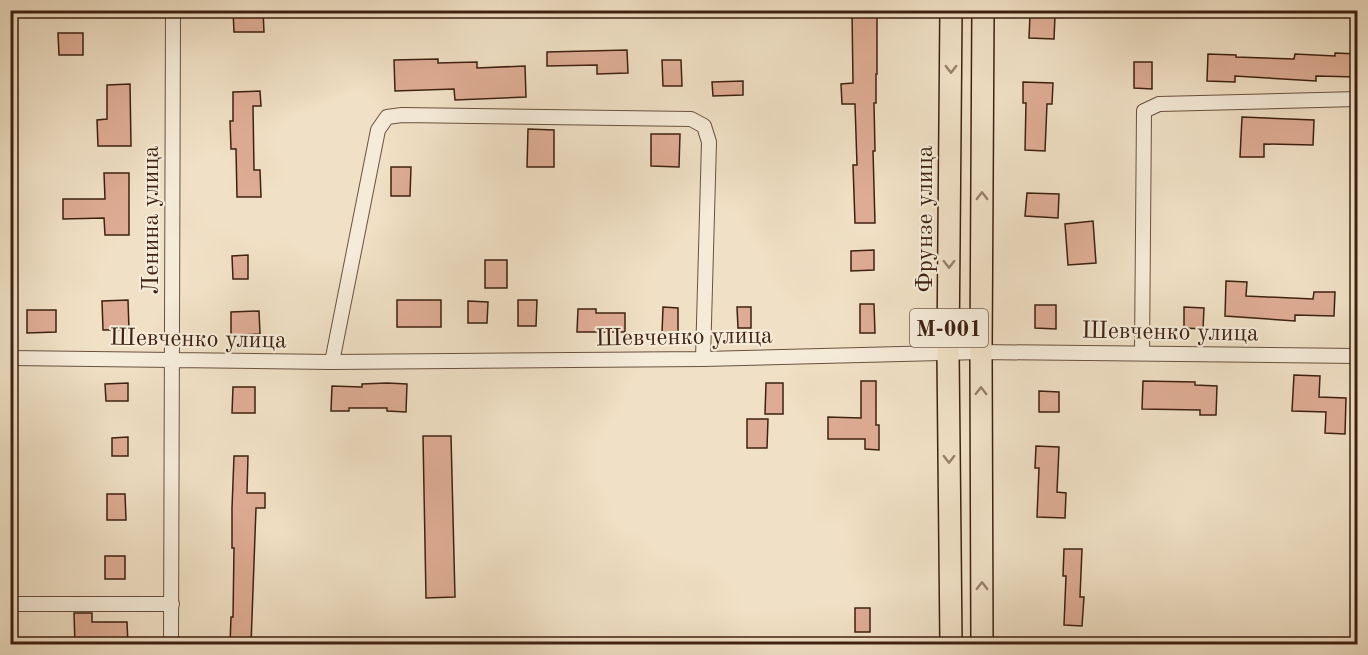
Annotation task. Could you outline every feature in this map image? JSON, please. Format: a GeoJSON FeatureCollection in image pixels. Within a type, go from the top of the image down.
{"type":"FeatureCollection","features":[{"type":"Feature","properties":{"kind":"main road","name":"Фрунзе улица"},"geometry":{"type":"LineString","coordinates":[[951,10],[948,352],[951,645]]}},
{"type":"Feature","properties":{"kind":"main road","name":"M-001"},"geometry":{"type":"LineString","coordinates":[[982,645],[983,10]]}},
{"type":"Feature","properties":{"kind":"street","name":"Ленина улица"},"geometry":{"type":"LineString","coordinates":[[171,645],[173,10]]}},
{"type":"Feature","properties":{"kind":"street"},"geometry":{"type":"LineString","coordinates":[[1142,353],[1144,111],[1159,104],[1358,99]]}},
{"type":"Feature","properties":{"kind":"street"},"geometry":{"type":"LineString","coordinates":[[333,362],[378,130],[387,117],[402,115],[691,119],[704,126],[709,142],[702,359]]}},
{"type":"Feature","properties":{"kind":"street","name":"Шевченко улица"},"geometry":{"type":"LineString","coordinates":[[10,358],[333,362],[702,359],[948,352],[1358,356]]}},
{"type":"Feature","properties":{"kind":"street"},"geometry":{"type":"LineString","coordinates":[[10,604],[172,604]]}},
{"type":"Feature","properties":{"kind":"building"},"geometry":{"type":"Polygon","coordinates":[[[233,10],[263,10],[264,32],[234,32],[233,10]]]}},
{"type":"Feature","properties":{"kind":"building"},"geometry":{"type":"Polygon","coordinates":[[[852,12],[877,12],[875,151],[873,151],[875,223],[855,223],[853,165],[857,165],[855,104],[842,104],[841,84],[853,83],[852,12]]]}},
{"type":"Feature","properties":{"kind":"building"},"geometry":{"type":"Polygon","coordinates":[[[1030,15],[1055,16],[1054,39],[1029,38],[1030,15]]]}},
{"type":"Feature","properties":{"kind":"building"},"geometry":{"type":"Polygon","coordinates":[[[58,33],[83,33],[83,55],[59,55],[58,33]]]}},
{"type":"Feature","properties":{"kind":"building"},"geometry":{"type":"Polygon","coordinates":[[[627,50],[628,73],[597,74],[597,65],[547,66],[547,52],[627,50]]]}},
{"type":"Feature","properties":{"kind":"building"},"geometry":{"type":"Polygon","coordinates":[[[1335,53],[1358,54],[1358,77],[1316,76],[1316,81],[1235,76],[1235,82],[1207,81],[1208,54],[1294,59],[1295,54],[1335,56],[1335,53]]]}},
{"type":"Feature","properties":{"kind":"building"},"geometry":{"type":"Polygon","coordinates":[[[438,59],[438,63],[477,62],[477,68],[525,66],[526,97],[455,100],[454,89],[395,91],[394,60],[438,59]]]}},
{"type":"Feature","properties":{"kind":"building"},"geometry":{"type":"Polygon","coordinates":[[[662,60],[681,60],[682,86],[663,86],[662,60]]]}},
{"type":"Feature","properties":{"kind":"building"},"geometry":{"type":"Polygon","coordinates":[[[1134,62],[1152,62],[1152,89],[1134,88],[1134,62]]]}},
{"type":"Feature","properties":{"kind":"building"},"geometry":{"type":"Polygon","coordinates":[[[743,81],[743,95],[713,96],[712,82],[743,81]]]}},
{"type":"Feature","properties":{"kind":"building"},"geometry":{"type":"Polygon","coordinates":[[[1023,82],[1053,83],[1052,104],[1047,104],[1045,151],[1025,150],[1026,103],[1023,103],[1023,82]]]}},
{"type":"Feature","properties":{"kind":"building"},"geometry":{"type":"Polygon","coordinates":[[[130,84],[131,146],[98,146],[97,120],[107,119],[107,85],[130,84]]]}},
{"type":"Feature","properties":{"kind":"building"},"geometry":{"type":"Polygon","coordinates":[[[260,91],[261,106],[253,106],[254,170],[260,170],[261,197],[237,197],[236,149],[231,149],[230,121],[233,121],[233,92],[260,91]]]}},
{"type":"Feature","properties":{"kind":"building"},"geometry":{"type":"Polygon","coordinates":[[[1242,117],[1314,120],[1313,145],[1264,144],[1264,157],[1240,157],[1242,117]]]}},
{"type":"Feature","properties":{"kind":"building"},"geometry":{"type":"Polygon","coordinates":[[[528,129],[554,130],[554,167],[527,167],[528,129]]]}},
{"type":"Feature","properties":{"kind":"building"},"geometry":{"type":"Polygon","coordinates":[[[651,134],[680,134],[679,167],[651,166],[651,134]]]}},
{"type":"Feature","properties":{"kind":"building"},"geometry":{"type":"Polygon","coordinates":[[[391,167],[411,167],[410,196],[391,196],[391,167]]]}},
{"type":"Feature","properties":{"kind":"building"},"geometry":{"type":"Polygon","coordinates":[[[104,173],[129,173],[129,235],[105,235],[104,218],[63,219],[63,199],[105,199],[104,173]]]}},
{"type":"Feature","properties":{"kind":"building"},"geometry":{"type":"Polygon","coordinates":[[[1027,193],[1059,194],[1058,218],[1025,216],[1027,193]]]}},
{"type":"Feature","properties":{"kind":"building"},"geometry":{"type":"Polygon","coordinates":[[[1093,221],[1096,263],[1068,265],[1065,224],[1093,221]]]}},
{"type":"Feature","properties":{"kind":"building"},"geometry":{"type":"Polygon","coordinates":[[[874,250],[874,270],[851,271],[851,251],[874,250]]]}},
{"type":"Feature","properties":{"kind":"building"},"geometry":{"type":"Polygon","coordinates":[[[248,255],[248,279],[233,279],[232,256],[248,255]]]}},
{"type":"Feature","properties":{"kind":"building"},"geometry":{"type":"Polygon","coordinates":[[[485,260],[507,260],[507,288],[485,288],[485,260]]]}},
{"type":"Feature","properties":{"kind":"building"},"geometry":{"type":"Polygon","coordinates":[[[1226,281],[1247,282],[1246,296],[1313,299],[1314,292],[1335,292],[1334,316],[1295,315],[1295,321],[1225,316],[1226,281]]]}},
{"type":"Feature","properties":{"kind":"building"},"geometry":{"type":"Polygon","coordinates":[[[128,300],[129,330],[103,330],[102,301],[128,300]]]}},
{"type":"Feature","properties":{"kind":"building"},"geometry":{"type":"Polygon","coordinates":[[[397,300],[441,300],[441,327],[397,327],[397,300]]]}},
{"type":"Feature","properties":{"kind":"building"},"geometry":{"type":"Polygon","coordinates":[[[518,300],[537,300],[536,326],[518,326],[518,300]]]}},
{"type":"Feature","properties":{"kind":"building"},"geometry":{"type":"Polygon","coordinates":[[[468,301],[488,302],[487,323],[468,323],[468,301]]]}},
{"type":"Feature","properties":{"kind":"building"},"geometry":{"type":"Polygon","coordinates":[[[860,304],[874,304],[875,333],[860,333],[860,304]]]}},
{"type":"Feature","properties":{"kind":"building"},"geometry":{"type":"Polygon","coordinates":[[[1035,305],[1056,305],[1056,329],[1035,328],[1035,305]]]}},
{"type":"Feature","properties":{"kind":"building"},"geometry":{"type":"Polygon","coordinates":[[[663,307],[678,308],[678,335],[662,334],[663,307]]]}},
{"type":"Feature","properties":{"kind":"building"},"geometry":{"type":"Polygon","coordinates":[[[737,307],[751,307],[751,328],[738,328],[737,307]]]}},
{"type":"Feature","properties":{"kind":"building"},"geometry":{"type":"Polygon","coordinates":[[[1184,307],[1204,308],[1203,329],[1184,328],[1184,307]]]}},
{"type":"Feature","properties":{"kind":"building"},"geometry":{"type":"Polygon","coordinates":[[[578,309],[596,309],[596,313],[625,313],[625,332],[577,332],[578,309]]]}},
{"type":"Feature","properties":{"kind":"building"},"geometry":{"type":"Polygon","coordinates":[[[27,310],[56,310],[56,332],[27,333],[27,310]]]}},
{"type":"Feature","properties":{"kind":"building"},"geometry":{"type":"Polygon","coordinates":[[[259,311],[260,334],[231,335],[231,312],[259,311]]]}},
{"type":"Feature","properties":{"kind":"building"},"geometry":{"type":"Polygon","coordinates":[[[1294,375],[1320,376],[1319,397],[1346,398],[1345,434],[1325,433],[1326,412],[1292,411],[1294,375]]]}},
{"type":"Feature","properties":{"kind":"building"},"geometry":{"type":"Polygon","coordinates":[[[861,381],[876,381],[876,425],[879,425],[879,450],[865,449],[865,439],[828,439],[828,417],[861,418],[861,381]]]}},
{"type":"Feature","properties":{"kind":"building"},"geometry":{"type":"Polygon","coordinates":[[[1143,381],[1195,382],[1195,385],[1217,386],[1216,415],[1200,415],[1200,410],[1142,409],[1143,381]]]}},
{"type":"Feature","properties":{"kind":"building"},"geometry":{"type":"Polygon","coordinates":[[[128,383],[128,401],[106,401],[105,384],[128,383]]]}},
{"type":"Feature","properties":{"kind":"building"},"geometry":{"type":"Polygon","coordinates":[[[766,383],[783,383],[783,414],[765,414],[766,383]]]}},
{"type":"Feature","properties":{"kind":"building"},"geometry":{"type":"Polygon","coordinates":[[[362,384],[407,384],[406,412],[387,411],[387,408],[349,408],[349,411],[331,411],[332,386],[362,387],[362,384]]]}},
{"type":"Feature","properties":{"kind":"building"},"geometry":{"type":"Polygon","coordinates":[[[233,387],[255,387],[255,413],[232,413],[233,387]]]}},
{"type":"Feature","properties":{"kind":"building"},"geometry":{"type":"Polygon","coordinates":[[[1039,391],[1059,392],[1059,412],[1039,412],[1039,391]]]}},
{"type":"Feature","properties":{"kind":"building"},"geometry":{"type":"Polygon","coordinates":[[[747,419],[768,419],[767,448],[747,448],[747,419]]]}},
{"type":"Feature","properties":{"kind":"building"},"geometry":{"type":"Polygon","coordinates":[[[423,436],[451,436],[455,597],[426,598],[423,436]]]}},
{"type":"Feature","properties":{"kind":"building"},"geometry":{"type":"Polygon","coordinates":[[[128,437],[128,456],[112,456],[112,438],[128,437]]]}},
{"type":"Feature","properties":{"kind":"building"},"geometry":{"type":"Polygon","coordinates":[[[1036,446],[1059,447],[1057,492],[1066,493],[1065,518],[1037,517],[1039,468],[1035,468],[1036,446]]]}},
{"type":"Feature","properties":{"kind":"building"},"geometry":{"type":"Polygon","coordinates":[[[234,456],[248,456],[247,493],[265,493],[265,508],[256,508],[251,644],[230,644],[231,617],[233,617],[234,456]]]}},
{"type":"Feature","properties":{"kind":"building"},"geometry":{"type":"Polygon","coordinates":[[[107,494],[125,494],[126,520],[107,520],[107,494]]]}},
{"type":"Feature","properties":{"kind":"building"},"geometry":{"type":"Polygon","coordinates":[[[1064,549],[1082,549],[1080,597],[1084,597],[1082,626],[1064,625],[1066,576],[1063,576],[1064,549]]]}},
{"type":"Feature","properties":{"kind":"building"},"geometry":{"type":"Polygon","coordinates":[[[105,556],[125,556],[125,579],[105,579],[105,556]]]}},
{"type":"Feature","properties":{"kind":"building"},"geometry":{"type":"Polygon","coordinates":[[[855,608],[870,608],[870,632],[855,632],[855,608]]]}},
{"type":"Feature","properties":{"kind":"building"},"geometry":{"type":"Polygon","coordinates":[[[74,613],[92,613],[92,622],[127,622],[128,645],[75,645],[74,613]]]}}]}
